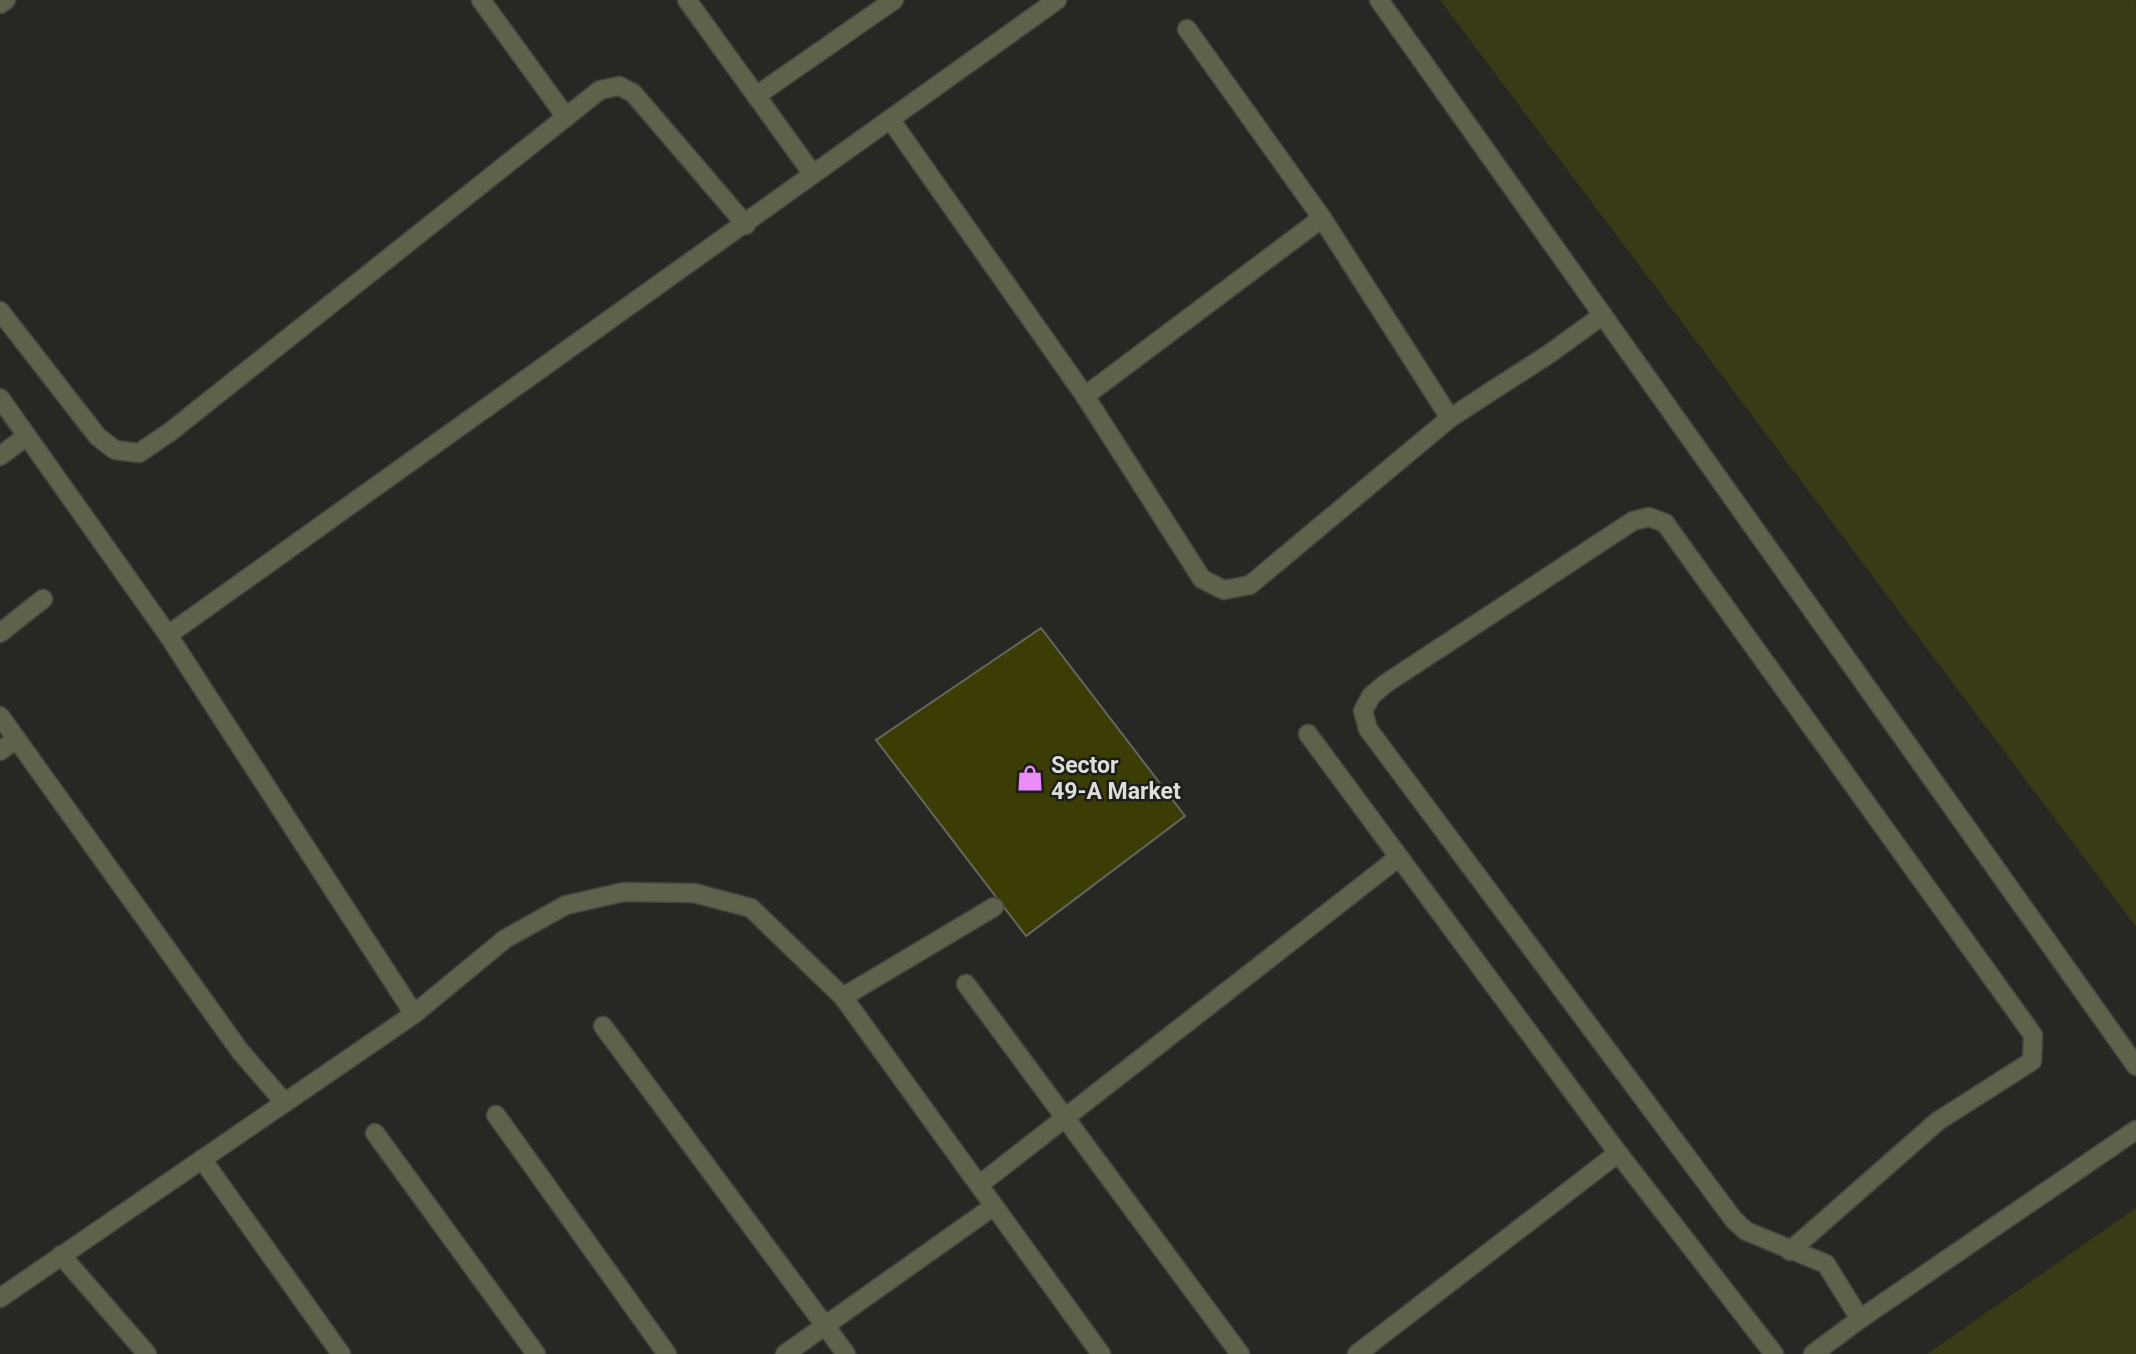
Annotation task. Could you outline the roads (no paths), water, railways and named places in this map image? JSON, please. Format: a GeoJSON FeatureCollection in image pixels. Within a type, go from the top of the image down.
{"type":"FeatureCollection","features":[{"type":"Feature","properties":{"kind":"street"},"geometry":{"type":"LineString","coordinates":[[0,4],[6,0]]}},
{"type":"Feature","properties":{"kind":"street"},"geometry":{"type":"LineString","coordinates":[[481,0],[566,117]]}},
{"type":"Feature","properties":{"kind":"street"},"geometry":{"type":"LineString","coordinates":[[687,0],[812,173]]}},
{"type":"Feature","properties":{"kind":"street"},"geometry":{"type":"LineString","coordinates":[[756,96],[894,0]]}},
{"type":"Feature","properties":{"kind":"street"},"geometry":{"type":"LineString","coordinates":[[168,635],[746,225],[812,173],[1057,0]]}},
{"type":"Feature","properties":{"kind":"street"},"geometry":{"type":"LineString","coordinates":[[1379,0],[2136,1066]]}},
{"type":"Feature","properties":{"kind":"street"},"geometry":{"type":"LineString","coordinates":[[1187,29],[1322,218],[1450,418]]}},
{"type":"Feature","properties":{"kind":"street"},"geometry":{"type":"LineString","coordinates":[[0,311],[98,437],[115,450],[139,453],[181,423],[600,90],[619,86],[633,93],[746,225]]}},
{"type":"Feature","properties":{"kind":"street"},"geometry":{"type":"LineString","coordinates":[[890,119],[1085,396],[1202,579],[1224,590],[1250,584],[1450,418],[1549,355],[1603,315]]}},
{"type":"Feature","properties":{"kind":"street"},"geometry":{"type":"LineString","coordinates":[[1085,396],[1322,218]]}},
{"type":"Feature","properties":{"kind":"street"},"geometry":{"type":"LineString","coordinates":[[0,398],[168,635],[414,1014]]}},
{"type":"Feature","properties":{"kind":"street"},"geometry":{"type":"LineString","coordinates":[[0,456],[27,436]]}},
{"type":"Feature","properties":{"kind":"street"},"geometry":{"type":"LineString","coordinates":[[1790,1251],[1938,1121],[2032,1061],[2033,1035],[1665,523],[1649,517],[1633,521],[1385,684],[1370,696],[1363,711],[1368,729],[1734,1220],[1746,1231],[1790,1251],[1826,1264],[1860,1319]]}},
{"type":"Feature","properties":{"kind":"street"},"geometry":{"type":"LineString","coordinates":[[0,633],[43,598]]}},
{"type":"Feature","properties":{"kind":"street"},"geometry":{"type":"LineString","coordinates":[[0,716],[240,1051],[284,1102]]}},
{"type":"Feature","properties":{"kind":"street"},"geometry":{"type":"LineString","coordinates":[[1308,734],[1618,1153],[1774,1354]]}},
{"type":"Feature","properties":{"kind":"street"},"geometry":{"type":"LineString","coordinates":[[0,751],[16,739]]}},
{"type":"Feature","properties":{"kind":"street"},"geometry":{"type":"LineString","coordinates":[[979,1185],[1399,856]]}},
{"type":"Feature","properties":{"kind":"street"},"geometry":{"type":"LineString","coordinates":[[0,1298],[414,1014],[505,939],[566,905],[624,892],[694,893],[751,908],[843,997],[1101,1354]]}},
{"type":"Feature","properties":{"kind":"street"},"geometry":{"type":"LineString","coordinates":[[843,997],[994,907]]}},
{"type":"Feature","properties":{"kind":"street"},"geometry":{"type":"LineString","coordinates":[[966,984],[1240,1354]]}},
{"type":"Feature","properties":{"kind":"street"},"geometry":{"type":"LineString","coordinates":[[603,1026],[846,1354]]}},
{"type":"Feature","properties":{"kind":"street"},"geometry":{"type":"LineString","coordinates":[[496,1115],[667,1354]]}},
{"type":"Feature","properties":{"kind":"street"},"geometry":{"type":"LineString","coordinates":[[1813,1354],[2136,1130]]}},
{"type":"Feature","properties":{"kind":"street"},"geometry":{"type":"LineString","coordinates":[[375,1133],[536,1354]]}},
{"type":"Feature","properties":{"kind":"street"},"geometry":{"type":"LineString","coordinates":[[1357,1354],[1618,1153]]}},
{"type":"Feature","properties":{"kind":"street"},"geometry":{"type":"LineString","coordinates":[[202,1159],[341,1354]]}},
{"type":"Feature","properties":{"kind":"street"},"geometry":{"type":"LineString","coordinates":[[785,1354],[994,1206]]}},
{"type":"Feature","properties":{"kind":"street"},"geometry":{"type":"LineString","coordinates":[[61,1255],[147,1354]]}},
{"type":"Feature","properties":{"kind":"place","name":"Sector 49-A Market"},"geometry":{"type":"Point","coordinates":[1030,778]}}]}
